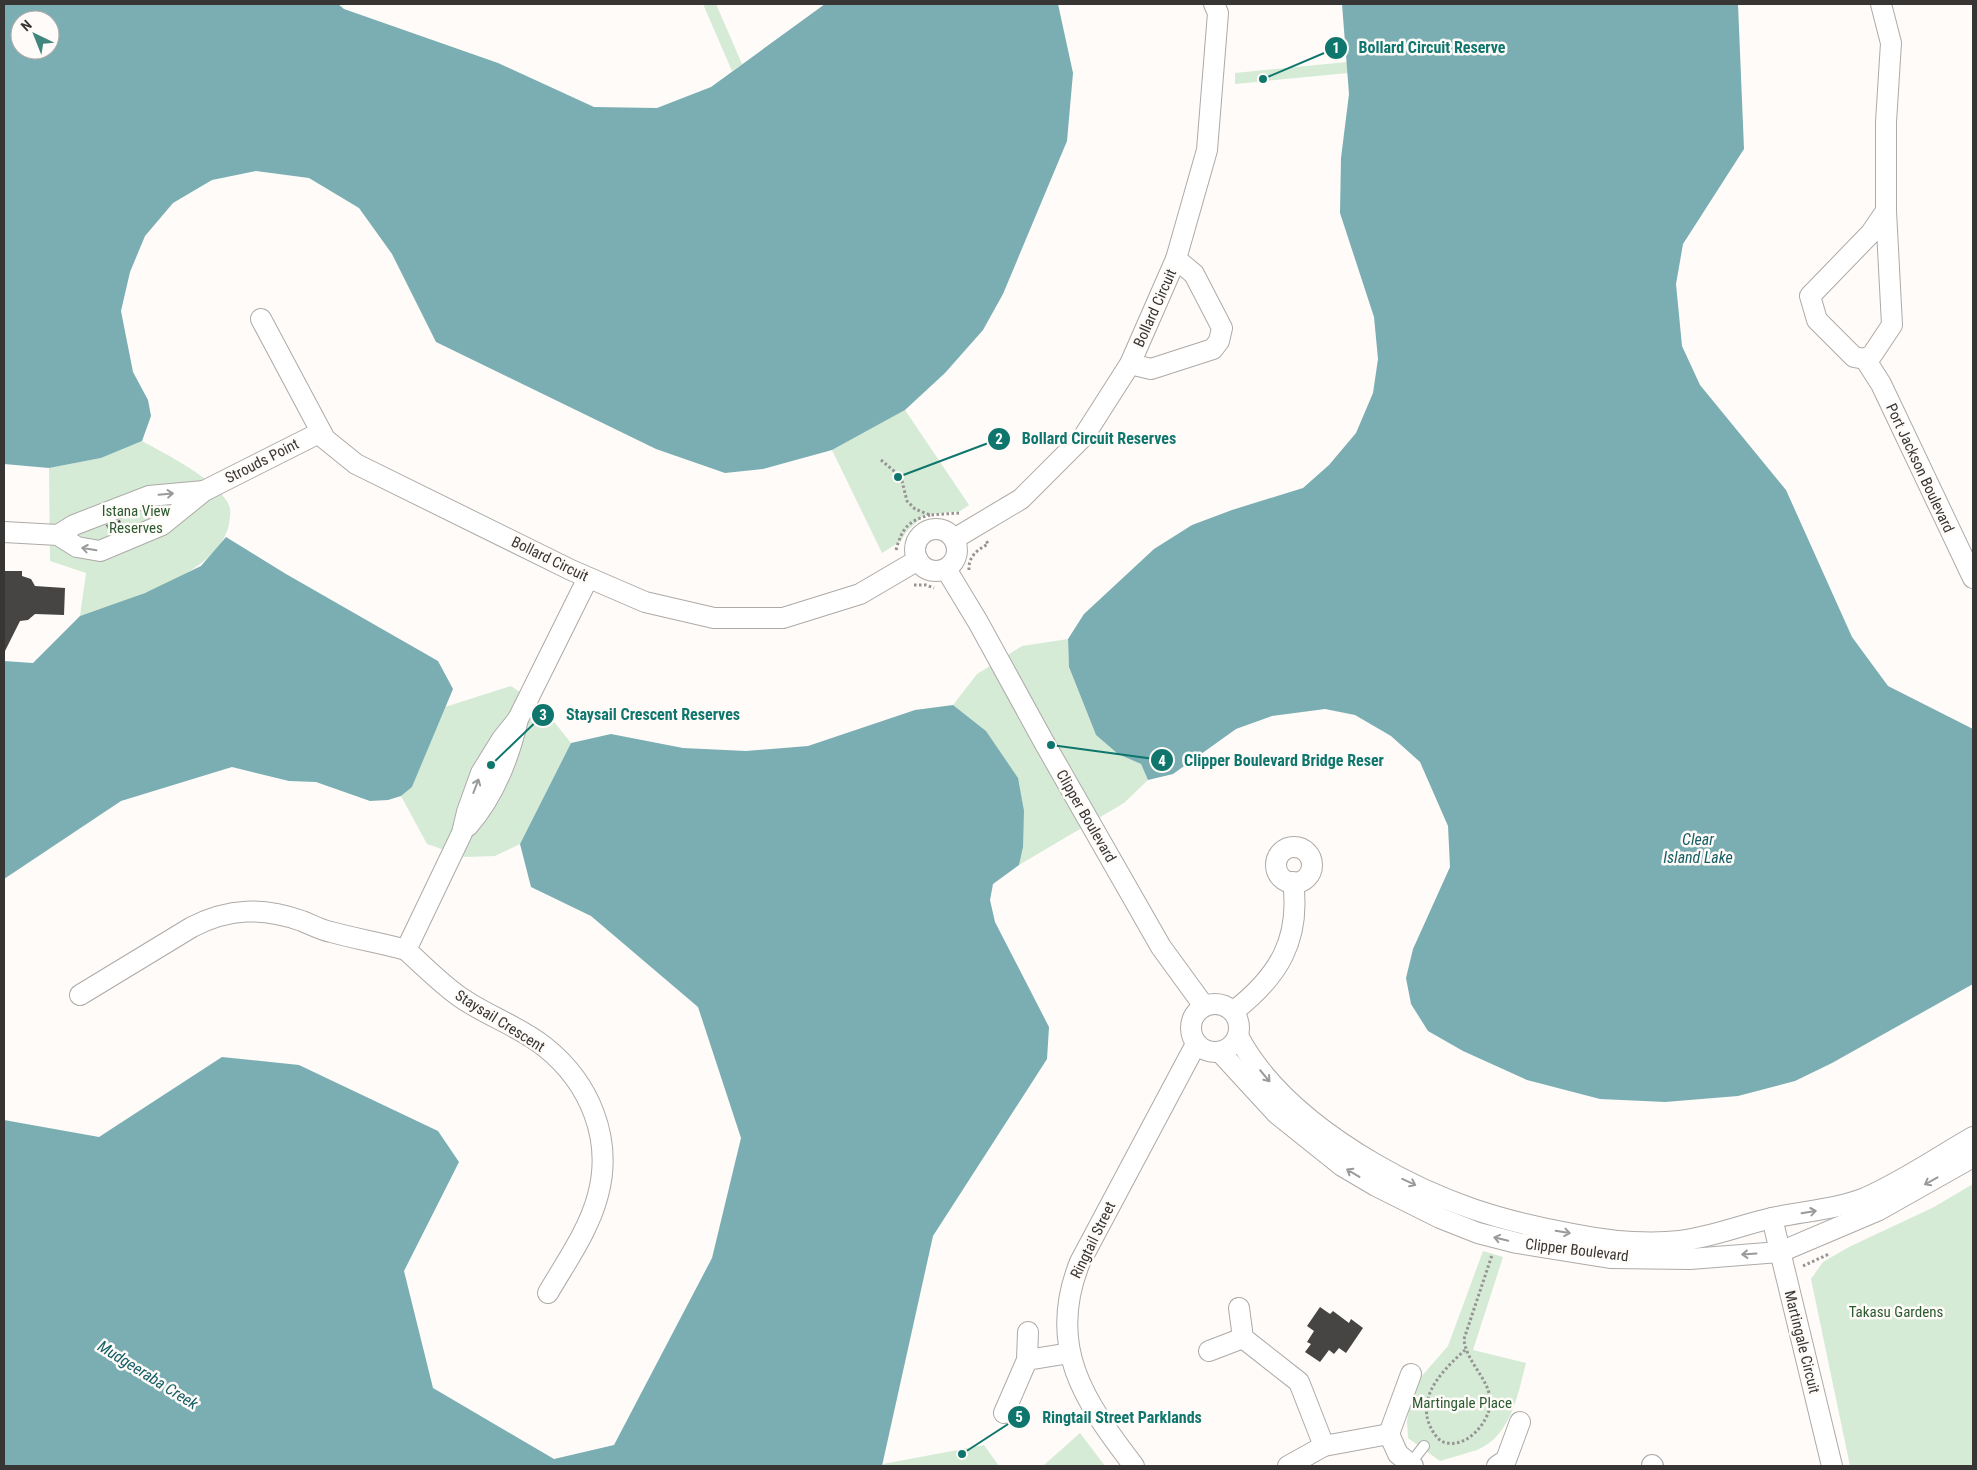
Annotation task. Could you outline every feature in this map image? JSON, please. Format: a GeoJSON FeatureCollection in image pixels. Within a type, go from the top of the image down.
{"type":"FeatureCollection","features":[{"type":"Feature","properties":{"kind":"street","name":"Bollard Circuit"},"geometry":{"type":"LineString","coordinates":[[954,539],[1021,499],[1084,436],[1130,364],[1176,259],[1207,150],[1218,14],[1214,4]]}},
{"type":"Feature","properties":{"kind":"street"},"geometry":{"type":"LineString","coordinates":[[1865,359],[1872,354],[1892,325],[1886,211],[1886,122],[1891,43],[1881,4]]}},
{"type":"Feature","properties":{"kind":"street","name":"Port Jackson Boulevard"},"geometry":{"type":"LineString","coordinates":[[1886,211],[1871,233],[1810,296],[1817,320],[1854,357],[1865,359],[1881,384],[1973,578]]}},
{"type":"Feature","properties":{"kind":"street"},"geometry":{"type":"LineString","coordinates":[[1130,364],[1151,370],[1213,348],[1220,341],[1222,328],[1194,274],[1176,259]]}},
{"type":"Feature","properties":{"kind":"street","name":"Bollard Circuit"},"geometry":{"type":"LineString","coordinates":[[261,319],[324,439],[356,464],[588,578],[645,602],[714,618],[782,618],[860,594],[918,560]]}},
{"type":"Feature","properties":{"kind":"street","name":"Strouds Point"},"geometry":{"type":"LineString","coordinates":[[204,491],[149,496],[74,525],[58,535],[77,547],[100,551],[162,525],[204,491],[321,432]]}},
{"type":"Feature","properties":{"kind":"street"},"geometry":{"type":"LineString","coordinates":[[130,503],[144,533]]}},
{"type":"Feature","properties":{"kind":"street"},"geometry":{"type":"LineString","coordinates":[[931,530],[944,531],[954,539],[957,545],[956,559],[946,569],[933,571],[927,569],[918,560],[917,542],[931,530]]}},
{"type":"Feature","properties":{"kind":"street"},"geometry":{"type":"LineString","coordinates":[[4,532],[58,535]]}},
{"type":"Feature","properties":{"kind":"street","name":"Clipper Boulevard"},"geometry":{"type":"LineString","coordinates":[[946,569],[978,622],[1161,947],[1204,1006]]}},
{"type":"Feature","properties":{"kind":"street"},"geometry":{"type":"LineString","coordinates":[[80,996],[192,927],[210,918],[231,912],[253,910],[277,913],[328,932],[406,950],[462,833],[467,812],[481,773],[502,739],[518,719],[588,578]]}},
{"type":"Feature","properties":{"kind":"street"},"geometry":{"type":"LineString","coordinates":[[1234,1011],[1254,996],[1276,971],[1288,946],[1294,922],[1296,900],[1293,882]]}},
{"type":"Feature","properties":{"kind":"street","name":"Staysail Crescent"},"geometry":{"type":"LineString","coordinates":[[406,950],[441,983],[463,999],[521,1030],[546,1048],[567,1069],[585,1093],[595,1114],[601,1135],[604,1166],[598,1196],[574,1250],[548,1293]]}},
{"type":"Feature","properties":{"kind":"street"},"geometry":{"type":"LineString","coordinates":[[1222,1004],[1234,1011],[1240,1027],[1238,1036],[1229,1048],[1220,1052],[1212,1052],[1196,1044],[1192,1036],[1191,1024],[1194,1016],[1204,1006],[1222,1004]]}},
{"type":"Feature","properties":{"kind":"street","name":"Clipper Boulevard"},"geometry":{"type":"LineString","coordinates":[[1238,1036],[1250,1057],[1270,1082],[1323,1129],[1394,1175],[1444,1199],[1483,1214],[1520,1225],[1630,1242],[1678,1241],[1708,1236],[1772,1218],[1826,1209],[1866,1197],[1973,1137]]}},
{"type":"Feature","properties":{"kind":"street","name":"Ringtail Street"},"geometry":{"type":"LineString","coordinates":[[1134,1466],[1100,1422],[1083,1393],[1070,1353],[1068,1297],[1080,1262],[1196,1044]]}},
{"type":"Feature","properties":{"kind":"street","name":"Clipper Boulevard"},"geometry":{"type":"LineString","coordinates":[[1220,1052],[1277,1114],[1342,1166],[1376,1186],[1440,1218],[1498,1238],[1610,1258],[1690,1259],[1780,1252],[1879,1210],[1973,1157]]}},
{"type":"Feature","properties":{"kind":"street","name":"Martingale Circuit"},"geometry":{"type":"LineString","coordinates":[[1772,1218],[1832,1466]]}},
{"type":"Feature","properties":{"kind":"street"},"geometry":{"type":"LineString","coordinates":[[1239,1308],[1243,1338],[1299,1382],[1324,1446]]}},
{"type":"Feature","properties":{"kind":"street"},"geometry":{"type":"LineString","coordinates":[[1004,1413],[1027,1360],[1028,1332]]}},
{"type":"Feature","properties":{"kind":"street"},"geometry":{"type":"LineString","coordinates":[[1209,1351],[1243,1338]]}},
{"type":"Feature","properties":{"kind":"street"},"geometry":{"type":"LineString","coordinates":[[1027,1360],[1070,1353]]}},
{"type":"Feature","properties":{"kind":"street"},"geometry":{"type":"LineString","coordinates":[[1411,1374],[1390,1434],[1398,1454],[1411,1465]]}},
{"type":"Feature","properties":{"kind":"street"},"geometry":{"type":"LineString","coordinates":[[1505,1464],[1520,1422]]}},
{"type":"Feature","properties":{"kind":"street"},"geometry":{"type":"LineString","coordinates":[[1288,1466],[1324,1446],[1390,1434]]}},
{"type":"Feature","properties":{"kind":"lane"},"geometry":{"type":"LineString","coordinates":[[1411,1465],[1424,1446]]}},
{"type":"Feature","properties":{"kind":"path"},"geometry":{"type":"LineString","coordinates":[[1465,1350],[1452,1361],[1434,1383],[1426,1405],[1428,1421],[1433,1431],[1440,1440],[1448,1444],[1462,1441],[1476,1433],[1490,1407],[1488,1389],[1465,1350],[1464,1339],[1498,1238]]}},
{"type":"Feature","properties":{"kind":"green space"},"geometry":{"type":"Polygon","coordinates":[[[703,4],[716,4],[742,64],[732,71],[703,4]]]}},
{"type":"Feature","properties":{"kind":"green space"},"geometry":{"type":"Polygon","coordinates":[[[1347,62],[1348,73],[1235,84],[1235,73],[1347,62]]]}},
{"type":"Feature","properties":{"kind":"green space"},"geometry":{"type":"Polygon","coordinates":[[[905,410],[969,505],[960,511],[924,515],[906,532],[901,541],[882,553],[832,450],[905,410]]]}},
{"type":"Feature","properties":{"kind":"green space","name":"Istana View Reserves"},"geometry":{"type":"Polygon","coordinates":[[[142,441],[176,460],[212,484],[228,503],[230,511],[229,524],[221,542],[207,558],[189,572],[144,594],[80,616],[86,573],[50,561],[49,468],[101,458],[142,441]]]}},
{"type":"Feature","properties":{"kind":"green space"},"geometry":{"type":"Polygon","coordinates":[[[1068,639],[1069,667],[1096,735],[1118,754],[1141,764],[1148,780],[1124,803],[1019,865],[1024,812],[986,731],[953,705],[977,674],[1022,646],[1068,639]]]}},
{"type":"Feature","properties":{"kind":"green space"},"geometry":{"type":"Polygon","coordinates":[[[511,686],[543,708],[571,743],[520,844],[495,856],[465,857],[427,844],[401,796],[412,787],[445,707],[511,686]]]}},
{"type":"Feature","properties":{"kind":"green space","name":"Takasu Gardens"},"geometry":{"type":"Polygon","coordinates":[[[1973,1184],[1973,1466],[1850,1466],[1811,1279],[1823,1262],[1849,1247],[1934,1207],[1973,1184]]]}},
{"type":"Feature","properties":{"kind":"green space","name":"Martingale Place"},"geometry":{"type":"Polygon","coordinates":[[[1483,1251],[1503,1257],[1473,1350],[1526,1363],[1511,1413],[1498,1435],[1489,1444],[1477,1450],[1440,1461],[1408,1438],[1407,1421],[1414,1385],[1448,1346],[1483,1251]]]}},
{"type":"Feature","properties":{"kind":"green space"},"geometry":{"type":"Polygon","coordinates":[[[1080,1433],[1105,1466],[1043,1466],[1080,1433]]]}},
{"type":"Feature","properties":{"kind":"green space"},"geometry":{"type":"Polygon","coordinates":[[[984,1445],[999,1466],[882,1466],[883,1464],[984,1445]]]}},
{"type":"Feature","properties":{"kind":"water"},"geometry":{"type":"Polygon","coordinates":[[[4,4],[338,4],[344,9],[498,63],[594,107],[657,108],[711,87],[825,4],[1058,4],[1073,73],[1067,141],[1003,294],[983,330],[945,373],[905,410],[832,450],[763,469],[725,473],[656,449],[436,342],[392,254],[359,208],[309,178],[256,171],[212,180],[173,203],[145,236],[130,272],[121,311],[133,372],[148,400],[151,416],[142,441],[101,458],[49,468],[4,464],[4,4]]]}},
{"type":"Feature","properties":{"kind":"water","name":"Clear Island Lake"},"geometry":{"type":"Polygon","coordinates":[[[1342,4],[1738,4],[1744,149],[1683,244],[1676,284],[1682,346],[1700,385],[1786,490],[1852,637],[1888,686],[1973,729],[1973,984],[1832,1063],[1795,1081],[1738,1096],[1665,1102],[1600,1099],[1527,1080],[1463,1051],[1428,1031],[1411,1004],[1406,978],[1413,949],[1450,867],[1448,826],[1420,762],[1391,736],[1355,715],[1325,709],[1272,716],[1236,729],[1173,774],[1148,780],[1141,764],[1118,754],[1096,735],[1069,667],[1068,639],[1084,614],[1154,549],[1192,525],[1232,510],[1303,488],[1329,465],[1356,433],[1373,393],[1378,359],[1374,317],[1340,213],[1341,158],[1349,94],[1342,4]]]}},
{"type":"Feature","properties":{"kind":"water"},"geometry":{"type":"Polygon","coordinates":[[[226,537],[286,574],[438,661],[453,689],[412,787],[401,796],[388,800],[370,801],[316,782],[289,781],[232,767],[121,801],[4,879],[4,661],[33,663],[80,616],[145,593],[201,566],[226,537]]]}},
{"type":"Feature","properties":{"kind":"water","name":"Mudgeeraba Creek"},"geometry":{"type":"Polygon","coordinates":[[[953,705],[986,731],[1018,778],[1024,811],[1023,847],[1019,865],[993,884],[990,900],[995,922],[1049,1027],[1047,1059],[933,1236],[882,1466],[4,1466],[4,1120],[99,1137],[222,1057],[299,1065],[438,1131],[459,1162],[404,1271],[433,1388],[554,1459],[614,1445],[712,1258],[741,1138],[698,1007],[591,916],[531,887],[520,844],[571,743],[611,734],[683,748],[746,751],[808,746],[915,710],[953,705]]]}},
{"type":"Feature","properties":{"kind":"building"},"geometry":{"type":"Polygon","coordinates":[[[120,520],[123,529],[110,534],[106,525],[120,520]]]}},
{"type":"Feature","properties":{"kind":"building"},"geometry":{"type":"Polygon","coordinates":[[[4,571],[22,571],[22,576],[31,579],[35,586],[65,588],[64,615],[35,614],[28,620],[20,621],[4,653],[4,571]]]}},
{"type":"Feature","properties":{"kind":"building"},"geometry":{"type":"Polygon","coordinates":[[[1320,1307],[1330,1314],[1333,1311],[1349,1323],[1351,1319],[1363,1328],[1346,1353],[1339,1348],[1334,1354],[1329,1350],[1320,1362],[1305,1352],[1311,1344],[1307,1342],[1314,1331],[1307,1326],[1320,1307]]]}},
{"type":"Feature","properties":{"kind":"place","name":"Bollard Circuit Reserve"},"geometry":{"type":"Point","coordinates":[1263,79]}},
{"type":"Feature","properties":{"kind":"place","name":"Bollard Circuit Reserves"},"geometry":{"type":"Point","coordinates":[898,477]}},
{"type":"Feature","properties":{"kind":"place","name":"Clipper Boulevard Bridge Reser"},"geometry":{"type":"Point","coordinates":[1051,745]}},
{"type":"Feature","properties":{"kind":"place","name":"Staysail Crescent Reserves"},"geometry":{"type":"Point","coordinates":[491,765]}},
{"type":"Feature","properties":{"kind":"place","name":"Ringtail Street Parklands"},"geometry":{"type":"Point","coordinates":[962,1454]}}]}
